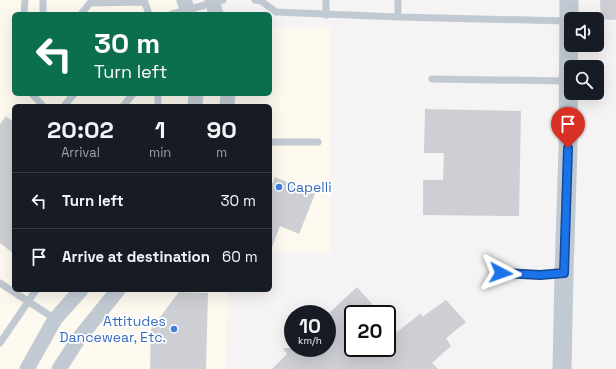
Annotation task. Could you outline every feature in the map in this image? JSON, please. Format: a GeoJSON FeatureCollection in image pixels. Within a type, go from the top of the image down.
{"type":"FeatureCollection","features":[{"type":"Feature","properties":{"kind":"street"},"geometry":{"type":"LineString","coordinates":[[568,12],[569,0]]}},
{"type":"Feature","properties":{"kind":"street"},"geometry":{"type":"LineString","coordinates":[[562,369],[568,100]]}},
{"type":"Feature","properties":{"kind":"street"},"geometry":{"type":"LineString","coordinates":[[28,369],[55,319],[79,292]]}},
{"type":"Feature","properties":{"kind":"street"},"geometry":{"type":"LineString","coordinates":[[59,369],[78,338],[116,292]]}},
{"type":"Feature","properties":{"kind":"lane"},"geometry":{"type":"LineString","coordinates":[[24,12],[25,0]]}},
{"type":"Feature","properties":{"kind":"lane"},"geometry":{"type":"LineString","coordinates":[[43,0],[43,12]]}},
{"type":"Feature","properties":{"kind":"lane"},"geometry":{"type":"LineString","coordinates":[[259,0],[276,12],[398,18],[564,21]]}},
{"type":"Feature","properties":{"kind":"lane"},"geometry":{"type":"LineString","coordinates":[[326,0],[326,15]]}},
{"type":"Feature","properties":{"kind":"lane"},"geometry":{"type":"LineString","coordinates":[[398,0],[398,18]]}},
{"type":"Feature","properties":{"kind":"lane"},"geometry":{"type":"LineString","coordinates":[[83,12],[90,3],[145,1],[148,12]]}},
{"type":"Feature","properties":{"kind":"lane"},"geometry":{"type":"LineString","coordinates":[[177,12],[187,8],[216,4]]}},
{"type":"Feature","properties":{"kind":"lane"},"geometry":{"type":"LineString","coordinates":[[432,79],[564,81]]}},
{"type":"Feature","properties":{"kind":"lane"},"geometry":{"type":"LineString","coordinates":[[34,96],[41,104]]}},
{"type":"Feature","properties":{"kind":"lane"},"geometry":{"type":"LineString","coordinates":[[66,104],[72,96]]}},
{"type":"Feature","properties":{"kind":"lane"},"geometry":{"type":"LineString","coordinates":[[125,104],[131,96]]}},
{"type":"Feature","properties":{"kind":"lane"},"geometry":{"type":"LineString","coordinates":[[272,142],[318,142]]}},
{"type":"Feature","properties":{"kind":"lane"},"geometry":{"type":"LineString","coordinates":[[501,273],[540,275],[564,273]]}},
{"type":"Feature","properties":{"kind":"lane"},"geometry":{"type":"LineString","coordinates":[[0,283],[12,291]]}},
{"type":"Feature","properties":{"kind":"lane"},"geometry":{"type":"LineString","coordinates":[[14,292],[55,319]]}},
{"type":"Feature","properties":{"kind":"lane"},"geometry":{"type":"LineString","coordinates":[[0,343],[35,292]]}},
{"type":"Feature","properties":{"kind":"shaded area"},"geometry":{"type":"Polygon","coordinates":[[[0,0],[175,0],[179,12],[12,12],[12,96],[272,96],[272,28],[330,28],[330,252],[272,252],[272,104],[12,104],[12,292],[228,292],[226,369],[0,369],[0,0]]]}},
{"type":"Feature","properties":{"kind":"building"},"geometry":{"type":"Polygon","coordinates":[[[600,0],[616,0],[616,20],[604,19],[604,12],[601,12],[600,0]]]}},
{"type":"Feature","properties":{"kind":"building"},"geometry":{"type":"Polygon","coordinates":[[[425,109],[521,111],[519,216],[423,215],[423,180],[443,180],[444,153],[424,153],[425,109]]]}},
{"type":"Feature","properties":{"kind":"building"},"geometry":{"type":"Polygon","coordinates":[[[6,116],[12,121],[12,252],[0,243],[0,124],[6,116]]]}},
{"type":"Feature","properties":{"kind":"building"},"geometry":{"type":"Polygon","coordinates":[[[275,177],[315,194],[299,234],[280,226],[272,247],[272,184],[275,177]]]}},
{"type":"Feature","properties":{"kind":"building"},"geometry":{"type":"Polygon","coordinates":[[[357,287],[373,305],[344,305],[344,357],[396,357],[396,331],[397,332],[421,313],[422,317],[446,300],[466,322],[446,338],[451,346],[432,363],[438,369],[272,369],[284,357],[336,357],[336,307],[357,287]]]}},
{"type":"Feature","properties":{"kind":"building"},"geometry":{"type":"Polygon","coordinates":[[[179,292],[208,293],[206,369],[150,369],[151,329],[179,292]]]}},
{"type":"Feature","properties":{"kind":"place","name":"Capelli"},"geometry":{"type":"Point","coordinates":[279,187]}},
{"type":"Feature","properties":{"kind":"place","name":"Attitudes Dancewear, Etc."},"geometry":{"type":"Point","coordinates":[174,329]}},
{"type":"Feature","properties":{"kind":"route"},"geometry":{"type":"LineString","coordinates":[[501,273],[540,275],[564,273],[568,148]]}}]}
